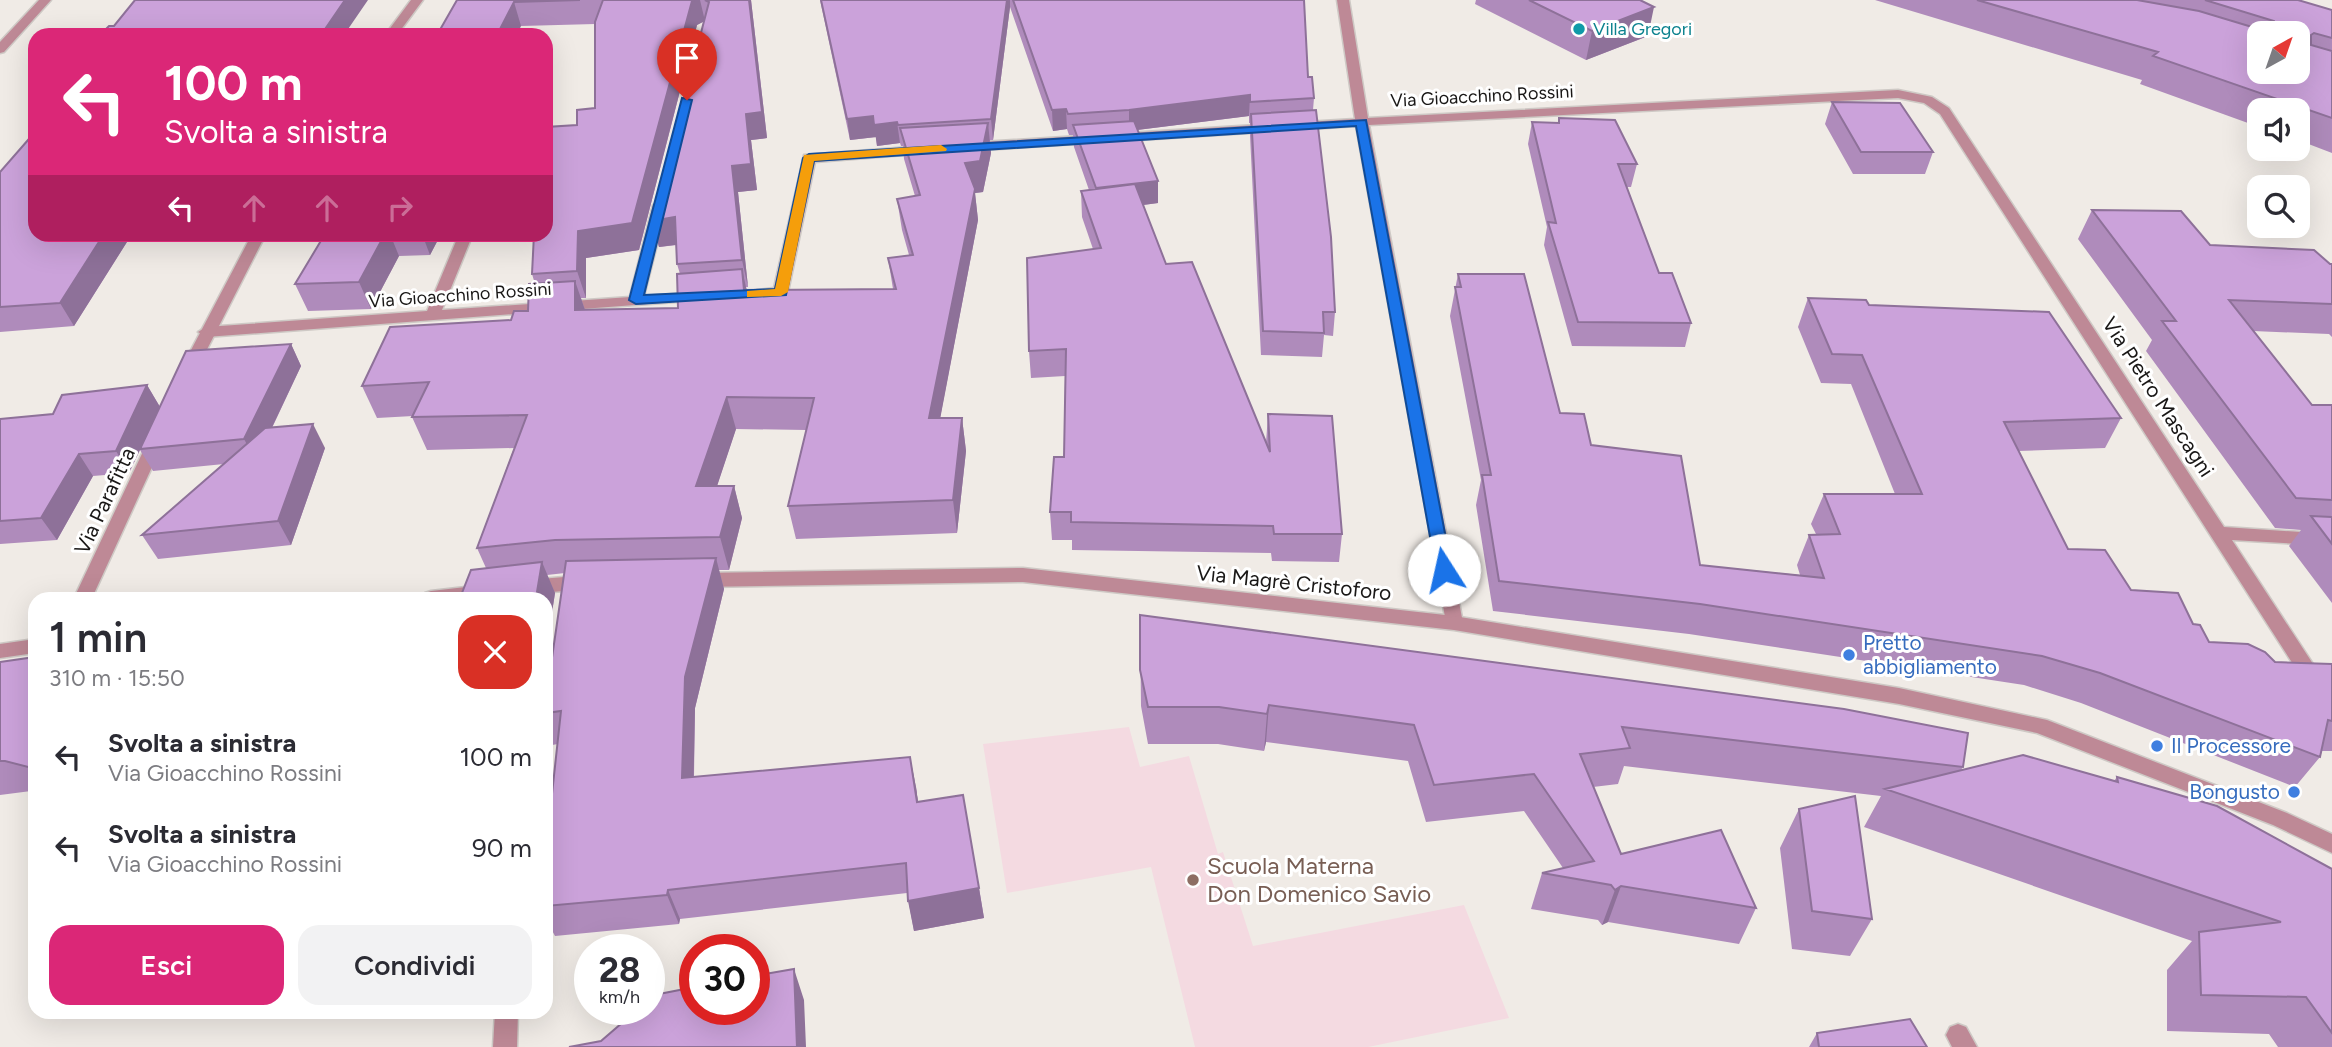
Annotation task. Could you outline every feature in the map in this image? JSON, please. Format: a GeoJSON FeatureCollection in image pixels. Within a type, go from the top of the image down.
{"type":"FeatureCollection","features":[{"type":"Feature","properties":{"kind":"street"},"geometry":{"type":"LineString","coordinates":[[0,49],[45,0]]}},
{"type":"Feature","properties":{"kind":"street"},"geometry":{"type":"LineString","coordinates":[[396,28],[416,0]]}},
{"type":"Feature","properties":{"kind":"street"},"geometry":{"type":"LineString","coordinates":[[1343,0],[1362,122],[1454,623]]}},
{"type":"Feature","properties":{"kind":"street","name":"Via Gioacchino Rossini"},"geometry":{"type":"LineString","coordinates":[[741,294],[781,292],[809,158],[1362,122],[1898,94],[1928,100],[1945,111]]}},
{"type":"Feature","properties":{"kind":"street","name":"Via Pietro Mascagni"},"geometry":{"type":"LineString","coordinates":[[1945,111],[2332,709]]}},
{"type":"Feature","properties":{"kind":"street"},"geometry":{"type":"LineString","coordinates":[[636,300],[662,195]]}},
{"type":"Feature","properties":{"kind":"street"},"geometry":{"type":"LineString","coordinates":[[183,383],[206,332],[255,242]]}},
{"type":"Feature","properties":{"kind":"street"},"geometry":{"type":"LineString","coordinates":[[432,317],[463,242]]}},
{"type":"Feature","properties":{"kind":"street","name":"Via Gioacchino Rossini"},"geometry":{"type":"LineString","coordinates":[[206,332],[715,296]]}},
{"type":"Feature","properties":{"kind":"street","name":"Via Parafitta"},"geometry":{"type":"LineString","coordinates":[[86,592],[165,421]]}},
{"type":"Feature","properties":{"kind":"street"},"geometry":{"type":"LineString","coordinates":[[2219,533],[2332,540]]}},
{"type":"Feature","properties":{"kind":"street","name":"Via Magrè Cristoforo"},"geometry":{"type":"LineString","coordinates":[[679,580],[1023,575],[1454,623],[1899,696],[2040,726],[2280,820],[2332,844]]}},
{"type":"Feature","properties":{"kind":"street"},"geometry":{"type":"LineString","coordinates":[[482,592],[568,582],[610,581]]}},
{"type":"Feature","properties":{"kind":"street"},"geometry":{"type":"LineString","coordinates":[[565,607],[568,582]]}},
{"type":"Feature","properties":{"kind":"street"},"geometry":{"type":"LineString","coordinates":[[0,651],[28,647]]}},
{"type":"Feature","properties":{"kind":"street"},"geometry":{"type":"LineString","coordinates":[[505,1047],[507,1019]]}},
{"type":"Feature","properties":{"kind":"shaded area","name":"Scuola Materna Don Domenico Savio"},"geometry":{"type":"Polygon","coordinates":[[[1129,727],[1140,767],[1189,756],[1218,854],[1223,852],[1253,946],[1464,905],[1509,1018],[1368,1047],[1195,1047],[1151,867],[1007,893],[983,744],[1129,727]]]}},
{"type":"Feature","properties":{"kind":"building"},"geometry":{"type":"Polygon","coordinates":[[[135,0],[345,0],[326,28],[107,28],[114,26],[135,0]]]}},
{"type":"Feature","properties":{"kind":"building"},"geometry":{"type":"Polygon","coordinates":[[[457,0],[580,0],[514,2],[501,28],[441,28],[457,0]]]}},
{"type":"Feature","properties":{"kind":"building"},"geometry":{"type":"Polygon","coordinates":[[[603,0],[694,0],[632,223],[578,231],[577,271],[532,274],[534,242],[553,242],[553,127],[577,125],[577,110],[595,108],[595,22],[603,0]]]}},
{"type":"Feature","properties":{"kind":"building"},"geometry":{"type":"Polygon","coordinates":[[[705,0],[749,0],[762,112],[746,114],[751,164],[732,166],[742,260],[677,264],[675,217],[652,221],[709,2],[705,0]]]}},
{"type":"Feature","properties":{"kind":"building"},"geometry":{"type":"Polygon","coordinates":[[[821,0],[1007,0],[991,119],[874,125],[873,116],[847,119],[821,0]]]}},
{"type":"Feature","properties":{"kind":"building"},"geometry":{"type":"Polygon","coordinates":[[[1013,0],[1304,0],[1308,77],[1312,77],[1314,98],[1250,102],[1250,95],[1129,110],[1068,114],[1066,109],[1052,110],[1013,0]]]}},
{"type":"Feature","properties":{"kind":"building"},"geometry":{"type":"Polygon","coordinates":[[[1529,0],[1640,0],[1654,7],[1592,31],[1529,0]]]}},
{"type":"Feature","properties":{"kind":"building"},"geometry":{"type":"Polygon","coordinates":[[[1977,0],[2137,0],[2199,11],[2247,25],[2247,84],[2310,84],[2310,21],[2274,21],[2205,0],[2298,0],[2332,10],[2332,38],[2314,33],[2311,35],[2311,45],[2332,51],[2332,118],[2310,110],[2310,98],[2274,98],[2153,56],[2158,52],[1977,0]]]}},
{"type":"Feature","properties":{"kind":"building"},"geometry":{"type":"Polygon","coordinates":[[[1832,102],[1900,103],[1933,152],[1861,152],[1832,102]]]}},
{"type":"Feature","properties":{"kind":"building"},"geometry":{"type":"Polygon","coordinates":[[[1316,110],[1331,237],[1335,312],[1323,312],[1324,333],[1263,331],[1251,114],[1316,110]]]}},
{"type":"Feature","properties":{"kind":"building"},"geometry":{"type":"Polygon","coordinates":[[[1559,118],[1615,120],[1637,164],[1618,164],[1659,273],[1672,273],[1691,323],[1578,322],[1548,222],[1556,223],[1532,122],[1559,123],[1559,118]]]}},
{"type":"Feature","properties":{"kind":"building"},"geometry":{"type":"Polygon","coordinates":[[[1134,121],[1158,181],[1096,188],[1073,125],[1134,121]]]}},
{"type":"Feature","properties":{"kind":"building"},"geometry":{"type":"Polygon","coordinates":[[[988,123],[980,161],[965,163],[975,189],[929,418],[962,418],[953,500],[788,506],[814,398],[727,397],[696,486],[734,486],[720,537],[555,540],[477,548],[527,415],[412,417],[429,382],[362,386],[390,327],[511,320],[514,311],[528,311],[529,284],[575,281],[575,310],[678,308],[677,274],[742,269],[744,290],[896,289],[888,258],[913,255],[897,199],[920,195],[900,128],[988,123]]]}},
{"type":"Feature","properties":{"kind":"building"},"geometry":{"type":"Polygon","coordinates":[[[28,140],[28,242],[99,242],[60,303],[0,307],[0,172],[28,140]]]}},
{"type":"Feature","properties":{"kind":"building"},"geometry":{"type":"Polygon","coordinates":[[[1135,184],[1166,264],[1192,262],[1270,452],[1268,414],[1332,416],[1342,534],[1274,534],[1273,526],[1071,522],[1071,512],[1050,512],[1054,457],[1064,457],[1066,349],[1029,351],[1027,258],[1101,248],[1081,191],[1135,184]]]}},
{"type":"Feature","properties":{"kind":"building"},"geometry":{"type":"Polygon","coordinates":[[[2092,210],[2181,211],[2210,245],[2314,250],[2332,264],[2332,304],[2229,300],[2312,405],[2332,405],[2332,500],[2296,498],[2162,321],[2176,321],[2092,210]]]}},
{"type":"Feature","properties":{"kind":"building"},"geometry":{"type":"Polygon","coordinates":[[[320,242],[381,242],[359,282],[295,284],[320,242]]]}},
{"type":"Feature","properties":{"kind":"building"},"geometry":{"type":"Polygon","coordinates":[[[1458,274],[1524,274],[1560,413],[1584,414],[1591,445],[1681,456],[1700,565],[1824,578],[1809,535],[1840,534],[1824,494],[1922,494],[1862,355],[1832,354],[1808,298],[1866,300],[1869,305],[2049,312],[2121,418],[2004,422],[2068,549],[2105,550],[2131,590],[2178,593],[2193,624],[2200,625],[2209,642],[2248,644],[2265,652],[2275,662],[2332,664],[2332,721],[2328,720],[2320,757],[2100,673],[2042,656],[1700,604],[1499,581],[1482,475],[1491,475],[1455,287],[1461,287],[1458,274]]]}},
{"type":"Feature","properties":{"kind":"building"},"geometry":{"type":"Polygon","coordinates":[[[291,344],[244,439],[140,449],[186,351],[291,344]]]}},
{"type":"Feature","properties":{"kind":"building"},"geometry":{"type":"Polygon","coordinates":[[[147,385],[116,451],[79,454],[41,518],[0,521],[0,419],[53,414],[62,395],[147,385]]]}},
{"type":"Feature","properties":{"kind":"building"},"geometry":{"type":"Polygon","coordinates":[[[313,424],[278,521],[142,535],[265,428],[313,424]]]}},
{"type":"Feature","properties":{"kind":"building"},"geometry":{"type":"Polygon","coordinates":[[[2311,516],[2332,517],[2332,544],[2311,516]]]}},
{"type":"Feature","properties":{"kind":"building"},"geometry":{"type":"Polygon","coordinates":[[[716,558],[685,677],[682,778],[910,757],[917,802],[963,795],[979,888],[908,901],[906,863],[668,890],[667,895],[553,905],[553,785],[561,711],[553,712],[553,651],[566,561],[716,558]]]}},
{"type":"Feature","properties":{"kind":"building"},"geometry":{"type":"Polygon","coordinates":[[[542,562],[537,592],[462,592],[471,570],[542,562]]]}},
{"type":"Feature","properties":{"kind":"building"},"geometry":{"type":"Polygon","coordinates":[[[1140,615],[1844,709],[1968,733],[1963,767],[1622,727],[1630,748],[1580,754],[1621,854],[1721,830],[1756,908],[1621,886],[1615,890],[1611,885],[1542,873],[1594,861],[1534,774],[1434,785],[1414,725],[1269,705],[1267,714],[1219,707],[1148,707],[1140,670],[1140,615]]]}},
{"type":"Feature","properties":{"kind":"building"},"geometry":{"type":"Polygon","coordinates":[[[28,658],[28,767],[0,761],[0,662],[28,658]]]}},
{"type":"Feature","properties":{"kind":"building"},"geometry":{"type":"Polygon","coordinates":[[[2023,755],[2118,782],[2117,777],[2217,806],[2332,869],[2332,1033],[2306,997],[2201,995],[2199,932],[2281,922],[1885,789],[2023,755]]]}},
{"type":"Feature","properties":{"kind":"building"},"geometry":{"type":"Polygon","coordinates":[[[1855,796],[1872,919],[1812,911],[1799,809],[1855,796]]]}},
{"type":"Feature","properties":{"kind":"building"},"geometry":{"type":"Polygon","coordinates":[[[794,969],[797,1047],[569,1047],[601,1041],[620,1025],[665,1025],[665,993],[679,990],[679,1025],[770,1025],[770,973],[794,969]]]}},
{"type":"Feature","properties":{"kind":"building"},"geometry":{"type":"Polygon","coordinates":[[[1910,1019],[1927,1047],[1819,1047],[1817,1033],[1910,1019]]]}},
{"type":"Feature","properties":{"kind":"slow traffic"},"geometry":{"type":"LineString","coordinates":[[752,294],[781,292],[809,158],[941,149]]}},
{"type":"Feature","properties":{"kind":"place","name":"Villa Gregori"},"geometry":{"type":"Point","coordinates":[1579,29]}},
{"type":"Feature","properties":{"kind":"place","name":"Pretto abbigliamento"},"geometry":{"type":"Point","coordinates":[1849,655]}},
{"type":"Feature","properties":{"kind":"place","name":"Il Processore"},"geometry":{"type":"Point","coordinates":[2157,746]}},
{"type":"Feature","properties":{"kind":"place","name":"Bongusto"},"geometry":{"type":"Point","coordinates":[2294,792]}},
{"type":"Feature","properties":{"kind":"place","name":"Scuola Materna Don Domenico Savio"},"geometry":{"type":"Point","coordinates":[1193,880]}},
{"type":"Feature","properties":{"kind":"route"},"geometry":{"type":"LineString","coordinates":[[687,100],[636,300],[781,292],[809,158],[1362,122],[1444,570]]}}]}
